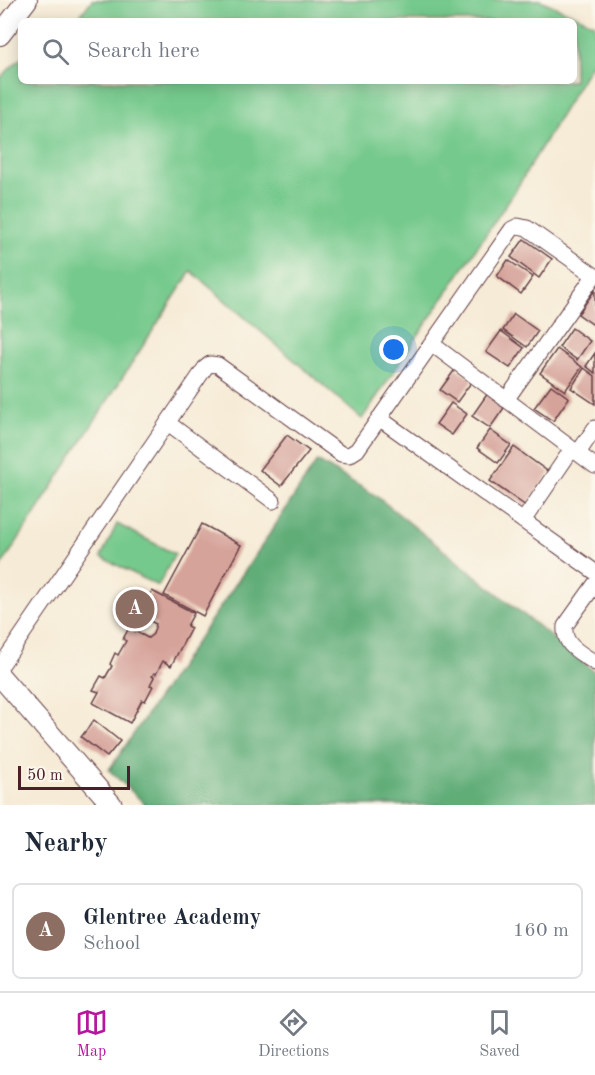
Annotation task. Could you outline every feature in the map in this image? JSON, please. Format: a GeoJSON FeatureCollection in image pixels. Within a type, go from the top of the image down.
{"type":"FeatureCollection","features":[{"type":"Feature","properties":{"kind":"street"},"geometry":{"type":"LineString","coordinates":[[0,35],[27,0]]}},
{"type":"Feature","properties":{"kind":"street"},"geometry":{"type":"LineString","coordinates":[[0,667],[205,368],[210,364],[218,365],[341,454],[349,454],[357,450],[513,229],[518,226],[527,228],[594,276],[506,400]]}},
{"type":"Feature","properties":{"kind":"street"},"geometry":{"type":"LineString","coordinates":[[432,344],[595,466]]}},
{"type":"Feature","properties":{"kind":"street"},"geometry":{"type":"LineString","coordinates":[[379,418],[595,572]]}},
{"type":"Feature","properties":{"kind":"street"},"geometry":{"type":"LineString","coordinates":[[168,423],[273,501]]}},
{"type":"Feature","properties":{"kind":"street"},"geometry":{"type":"LineString","coordinates":[[523,521],[595,428]]}},
{"type":"Feature","properties":{"kind":"street"},"geometry":{"type":"LineString","coordinates":[[595,584],[566,626],[564,633],[567,642],[595,663]]}},
{"type":"Feature","properties":{"kind":"street"},"geometry":{"type":"LineString","coordinates":[[0,676],[112,805]]}},
{"type":"Feature","properties":{"kind":"green space"},"geometry":{"type":"Polygon","coordinates":[[[92,0],[540,0],[595,24],[595,58],[515,191],[362,419],[191,271],[0,568],[0,78],[18,61],[18,84],[577,84],[577,18],[78,18],[92,0]]]}},
{"type":"Feature","properties":{"kind":"green space"},"geometry":{"type":"Polygon","coordinates":[[[317,461],[375,495],[595,672],[595,805],[146,805],[109,770],[317,461]]]}},
{"type":"Feature","properties":{"kind":"green space"},"geometry":{"type":"Polygon","coordinates":[[[117,524],[175,554],[158,586],[101,557],[117,524]]]}},
{"type":"Feature","properties":{"kind":"building"},"geometry":{"type":"Polygon","coordinates":[[[524,239],[552,259],[539,278],[511,257],[524,239]]]}},
{"type":"Feature","properties":{"kind":"building"},"geometry":{"type":"Polygon","coordinates":[[[508,260],[533,277],[521,294],[497,276],[508,260]]]}},
{"type":"Feature","properties":{"kind":"building"},"geometry":{"type":"Polygon","coordinates":[[[595,290],[595,326],[578,314],[595,290]]]}},
{"type":"Feature","properties":{"kind":"building"},"geometry":{"type":"Polygon","coordinates":[[[514,314],[538,331],[527,347],[503,330],[514,314]]]}},
{"type":"Feature","properties":{"kind":"building"},"geometry":{"type":"Polygon","coordinates":[[[572,328],[590,341],[577,360],[559,347],[572,328]]]}},
{"type":"Feature","properties":{"kind":"building"},"geometry":{"type":"Polygon","coordinates":[[[501,331],[524,348],[510,368],[486,352],[501,331]]]}},
{"type":"Feature","properties":{"kind":"building"},"geometry":{"type":"Polygon","coordinates":[[[557,349],[582,367],[565,391],[540,373],[557,349]]]}},
{"type":"Feature","properties":{"kind":"building"},"geometry":{"type":"Polygon","coordinates":[[[595,353],[595,373],[586,366],[595,353]]]}},
{"type":"Feature","properties":{"kind":"building"},"geometry":{"type":"Polygon","coordinates":[[[456,368],[473,380],[457,402],[440,390],[456,368]]]}},
{"type":"Feature","properties":{"kind":"building"},"geometry":{"type":"Polygon","coordinates":[[[584,368],[595,376],[595,404],[571,388],[584,368]]]}},
{"type":"Feature","properties":{"kind":"building"},"geometry":{"type":"Polygon","coordinates":[[[551,385],[569,398],[553,421],[534,408],[551,385]]]}},
{"type":"Feature","properties":{"kind":"building"},"geometry":{"type":"Polygon","coordinates":[[[488,393],[506,405],[490,428],[472,416],[488,393]]]}},
{"type":"Feature","properties":{"kind":"building"},"geometry":{"type":"Polygon","coordinates":[[[451,403],[467,414],[452,435],[436,424],[451,403]]]}},
{"type":"Feature","properties":{"kind":"building"},"geometry":{"type":"Polygon","coordinates":[[[490,430],[511,445],[498,463],[477,448],[490,430]]]}},
{"type":"Feature","properties":{"kind":"building"},"geometry":{"type":"Polygon","coordinates":[[[287,435],[309,451],[281,486],[260,470],[287,435]]]}},
{"type":"Feature","properties":{"kind":"building"},"geometry":{"type":"Polygon","coordinates":[[[514,447],[550,473],[526,506],[490,481],[514,447]]]}},
{"type":"Feature","properties":{"kind":"building"},"geometry":{"type":"Polygon","coordinates":[[[202,524],[241,545],[203,616],[164,595],[202,524]]]}},
{"type":"Feature","properties":{"kind":"building"},"geometry":{"type":"Polygon","coordinates":[[[152,591],[194,613],[187,626],[191,628],[171,666],[163,661],[156,674],[154,673],[150,685],[153,686],[145,701],[142,700],[130,723],[93,703],[99,692],[93,690],[101,676],[105,678],[112,666],[110,664],[115,653],[118,655],[126,641],[123,639],[129,628],[148,638],[153,634],[156,624],[136,614],[142,602],[145,604],[152,591]]]}},
{"type":"Feature","properties":{"kind":"building"},"geometry":{"type":"Polygon","coordinates":[[[94,720],[120,741],[107,757],[81,737],[94,720]]]}},
{"type":"Feature","properties":{"kind":"place","name":"Glentree Academy"},"geometry":{"type":"Point","coordinates":[135,609]}}]}
